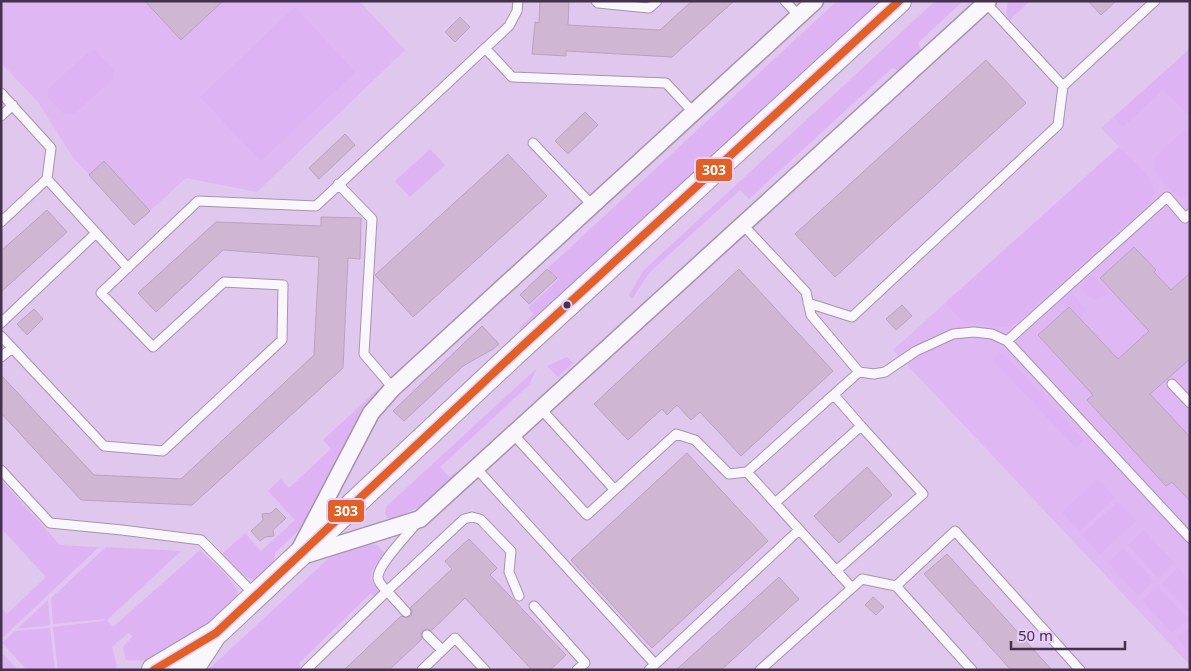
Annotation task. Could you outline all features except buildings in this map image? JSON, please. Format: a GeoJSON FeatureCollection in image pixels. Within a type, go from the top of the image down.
{"type":"FeatureCollection","features":[{"type":"Feature","properties":{"kind":"main road"},"geometry":{"type":"LineString","coordinates":[[191,670],[216,633],[255,595],[899,1]]}},
{"type":"Feature","properties":{"kind":"main road"},"geometry":{"type":"LineString","coordinates":[[154,670],[216,633]]}},
{"type":"Feature","properties":{"kind":"street"},"geometry":{"type":"LineString","coordinates":[[295,558],[371,413],[394,388],[815,1]]}},
{"type":"Feature","properties":{"kind":"street"},"geometry":{"type":"LineString","coordinates":[[295,558],[420,519],[987,2]]}},
{"type":"Feature","properties":{"kind":"lane"},"geometry":{"type":"LineString","coordinates":[[1,336],[104,446],[163,451],[282,340],[283,285],[224,282],[153,347],[101,293],[198,201],[316,206],[509,26],[517,11],[518,1]]}},
{"type":"Feature","properties":{"kind":"lane"},"geometry":{"type":"LineString","coordinates":[[596,1],[598,4],[649,8],[657,1]]}},
{"type":"Feature","properties":{"kind":"lane"},"geometry":{"type":"LineString","coordinates":[[784,1],[799,16]]}},
{"type":"Feature","properties":{"kind":"lane"},"geometry":{"type":"LineString","coordinates":[[808,303],[852,317],[1058,125],[1063,86],[1154,1]]}},
{"type":"Feature","properties":{"kind":"lane"},"geometry":{"type":"LineString","coordinates":[[987,2],[1063,86]]}},
{"type":"Feature","properties":{"kind":"lane"},"geometry":{"type":"LineString","coordinates":[[485,48],[512,76],[666,83],[694,113]]}},
{"type":"Feature","properties":{"kind":"lane"},"geometry":{"type":"LineString","coordinates":[[1,93],[51,148],[47,179],[1,222]]}},
{"type":"Feature","properties":{"kind":"lane"},"geometry":{"type":"LineString","coordinates":[[1,116],[13,105]]}},
{"type":"Feature","properties":{"kind":"lane"},"geometry":{"type":"LineString","coordinates":[[534,143],[593,206]]}},
{"type":"Feature","properties":{"kind":"lane"},"geometry":{"type":"LineString","coordinates":[[47,179],[128,268]]}},
{"type":"Feature","properties":{"kind":"lane"},"geometry":{"type":"LineString","coordinates":[[338,184],[372,219],[364,354],[394,388]]}},
{"type":"Feature","properties":{"kind":"lane"},"geometry":{"type":"LineString","coordinates":[[1007,341],[1167,197],[1185,218],[1190,214]]}},
{"type":"Feature","properties":{"kind":"lane"},"geometry":{"type":"LineString","coordinates":[[743,225],[806,292],[811,315],[859,372],[874,374],[885,372],[916,351],[953,334],[974,332],[992,334],[1007,341],[1190,538]]}},
{"type":"Feature","properties":{"kind":"lane"},"geometry":{"type":"LineString","coordinates":[[1,323],[96,233]]}},
{"type":"Feature","properties":{"kind":"lane"},"geometry":{"type":"LineString","coordinates":[[1,358],[12,348]]}},
{"type":"Feature","properties":{"kind":"lane"},"geometry":{"type":"LineString","coordinates":[[514,434],[587,515],[676,434],[695,440],[729,474],[747,472],[859,372]]}},
{"type":"Feature","properties":{"kind":"lane"},"geometry":{"type":"LineString","coordinates":[[1172,384],[1190,403]]}},
{"type":"Feature","properties":{"kind":"lane"},"geometry":{"type":"LineString","coordinates":[[834,395],[923,494],[836,571]]}},
{"type":"Feature","properties":{"kind":"lane"},"geometry":{"type":"LineString","coordinates":[[541,409],[614,490]]}},
{"type":"Feature","properties":{"kind":"lane"},"geometry":{"type":"LineString","coordinates":[[775,503],[861,426]]}},
{"type":"Feature","properties":{"kind":"lane"},"geometry":{"type":"LineString","coordinates":[[476,468],[652,667],[799,530]]}},
{"type":"Feature","properties":{"kind":"lane"},"geometry":{"type":"LineString","coordinates":[[1,470],[50,524],[122,530],[201,540],[255,595]]}},
{"type":"Feature","properties":{"kind":"lane"},"geometry":{"type":"LineString","coordinates":[[747,472],[852,588]]}},
{"type":"Feature","properties":{"kind":"lane"},"geometry":{"type":"LineString","coordinates":[[306,670],[464,519],[472,517],[480,519],[511,551],[509,572],[519,596]]}},
{"type":"Feature","properties":{"kind":"lane"},"geometry":{"type":"LineString","coordinates":[[406,612],[379,582],[378,576],[382,566],[420,519]]}},
{"type":"Feature","properties":{"kind":"lane"},"geometry":{"type":"LineString","coordinates":[[896,586],[955,531],[1080,670]]}},
{"type":"Feature","properties":{"kind":"lane"},"geometry":{"type":"LineString","coordinates":[[760,670],[862,579],[896,586],[972,670]]}},
{"type":"Feature","properties":{"kind":"lane"},"geometry":{"type":"LineString","coordinates":[[534,606],[585,663],[577,670]]}},
{"type":"Feature","properties":{"kind":"lane"},"geometry":{"type":"LineString","coordinates":[[427,635],[442,650]]}},
{"type":"Feature","properties":{"kind":"lane"},"geometry":{"type":"LineString","coordinates":[[422,670],[455,638],[485,670]]}},
{"type":"Feature","properties":{"kind":"shaded area"},"geometry":{"type":"Polygon","coordinates":[[[1,1],[359,1],[405,50],[257,192],[186,178],[134,225],[72,156],[38,102],[1,63],[1,1]]]}},
{"type":"Feature","properties":{"kind":"shaded area"},"geometry":{"type":"Polygon","coordinates":[[[837,1],[884,1],[524,333],[519,328],[534,314],[528,308],[558,280],[548,268],[837,1]]]}},
{"type":"Feature","properties":{"kind":"shaded area"},"geometry":{"type":"Polygon","coordinates":[[[935,1],[963,1],[918,43],[922,53],[900,71],[892,68],[749,199],[740,190],[649,273],[632,299],[629,295],[644,270],[935,1]]]}},
{"type":"Feature","properties":{"kind":"shaded area"},"geometry":{"type":"Polygon","coordinates":[[[1008,1],[1030,1],[1009,21],[1006,13],[1008,1]]]}},
{"type":"Feature","properties":{"kind":"shaded area"},"geometry":{"type":"Polygon","coordinates":[[[295,7],[355,72],[261,161],[200,97],[295,7]]]}},
{"type":"Feature","properties":{"kind":"shaded area"},"geometry":{"type":"Polygon","coordinates":[[[1190,49],[1190,665],[893,350],[1119,147],[1101,128],[1190,49]]]}},
{"type":"Feature","properties":{"kind":"shaded area"},"geometry":{"type":"Polygon","coordinates":[[[1190,49],[1190,117],[1163,90],[1123,127],[1114,117],[1190,49]]]}},
{"type":"Feature","properties":{"kind":"shaded area"},"geometry":{"type":"Polygon","coordinates":[[[91,50],[95,50],[114,70],[114,78],[73,115],[64,114],[47,97],[48,89],[91,50]]]}},
{"type":"Feature","properties":{"kind":"shaded area"},"geometry":{"type":"Polygon","coordinates":[[[1190,125],[1190,200],[1180,197],[1165,185],[1155,169],[1155,161],[1157,155],[1190,125]]]}},
{"type":"Feature","properties":{"kind":"shaded area"},"geometry":{"type":"Polygon","coordinates":[[[1119,147],[1139,166],[1152,183],[1154,192],[1149,203],[1017,322],[1001,327],[964,322],[952,311],[946,302],[1119,147]]]}},
{"type":"Feature","properties":{"kind":"shaded area"},"geometry":{"type":"Polygon","coordinates":[[[430,149],[445,165],[410,197],[395,181],[430,149]]]}},
{"type":"Feature","properties":{"kind":"shaded area"},"geometry":{"type":"Polygon","coordinates":[[[1092,275],[1109,293],[1096,299],[1086,295],[1082,286],[1092,275]]]}},
{"type":"Feature","properties":{"kind":"shaded area"},"geometry":{"type":"Polygon","coordinates":[[[1071,295],[1085,308],[1083,315],[1078,321],[1062,304],[1071,295]]]}},
{"type":"Feature","properties":{"kind":"shaded area"},"geometry":{"type":"Polygon","coordinates":[[[1000,354],[1005,355],[1084,440],[1076,448],[992,359],[1000,354]]]}},
{"type":"Feature","properties":{"kind":"shaded area"},"geometry":{"type":"Polygon","coordinates":[[[567,357],[573,363],[558,377],[547,366],[567,357]]]}},
{"type":"Feature","properties":{"kind":"shaded area"},"geometry":{"type":"Polygon","coordinates":[[[537,368],[529,385],[440,467],[449,477],[456,472],[460,476],[446,494],[394,519],[387,517],[385,512],[387,506],[537,368]]]}},
{"type":"Feature","properties":{"kind":"shaded area"},"geometry":{"type":"Polygon","coordinates":[[[377,390],[381,392],[305,531],[299,530],[275,553],[274,563],[261,576],[256,579],[247,578],[222,554],[245,533],[261,551],[295,520],[268,491],[281,479],[289,488],[331,449],[323,440],[377,390]]]}},
{"type":"Feature","properties":{"kind":"shaded area"},"geometry":{"type":"Polygon","coordinates":[[[1098,479],[1115,498],[1080,531],[1062,512],[1098,479]]]}},
{"type":"Feature","properties":{"kind":"shaded area"},"geometry":{"type":"Polygon","coordinates":[[[1,480],[60,545],[99,547],[1,639],[1,608],[7,614],[46,577],[1,528],[1,480]]]}},
{"type":"Feature","properties":{"kind":"shaded area"},"geometry":{"type":"Polygon","coordinates":[[[1118,502],[1136,521],[1100,554],[1082,535],[1118,502]]]}},
{"type":"Feature","properties":{"kind":"shaded area"},"geometry":{"type":"Polygon","coordinates":[[[1144,530],[1174,563],[1158,578],[1128,545],[1144,530]]]}},
{"type":"Feature","properties":{"kind":"shaded area"},"geometry":{"type":"Polygon","coordinates":[[[370,544],[377,545],[386,554],[376,565],[371,575],[372,581],[380,593],[377,597],[370,594],[299,663],[301,668],[296,670],[208,670],[329,558],[370,544]]]}},
{"type":"Feature","properties":{"kind":"shaded area"},"geometry":{"type":"Polygon","coordinates":[[[106,547],[181,551],[107,620],[113,627],[200,550],[228,577],[238,595],[174,656],[166,661],[126,660],[123,647],[133,636],[128,633],[112,647],[117,666],[113,670],[58,670],[53,627],[103,621],[105,619],[53,624],[51,598],[106,547]]]}},
{"type":"Feature","properties":{"kind":"shaded area"},"geometry":{"type":"Polygon","coordinates":[[[1123,548],[1154,581],[1138,596],[1108,563],[1123,548]]]}},
{"type":"Feature","properties":{"kind":"shaded area"},"geometry":{"type":"Polygon","coordinates":[[[1178,568],[1190,581],[1190,613],[1162,583],[1178,568]]]}},
{"type":"Feature","properties":{"kind":"shaded area"},"geometry":{"type":"Polygon","coordinates":[[[1158,586],[1188,619],[1172,633],[1142,600],[1158,586]]]}},
{"type":"Feature","properties":{"kind":"shaded area"},"geometry":{"type":"Polygon","coordinates":[[[48,600],[50,625],[18,629],[18,628],[48,600]]]}},
{"type":"Feature","properties":{"kind":"shaded area"},"geometry":{"type":"Polygon","coordinates":[[[1190,626],[1190,652],[1177,638],[1190,626]]]}},
{"type":"Feature","properties":{"kind":"shaded area"},"geometry":{"type":"Polygon","coordinates":[[[50,628],[55,670],[27,670],[2,643],[15,631],[50,628]]]}},
{"type":"Feature","properties":{"kind":"shaded area"},"geometry":{"type":"Polygon","coordinates":[[[1,652],[18,670],[1,670],[1,652]]]}},
{"type":"Feature","properties":{"kind":"transit line","name":"303"},"geometry":{"type":"LineString","coordinates":[[154,670],[216,633],[517,351],[899,1]]}}]}
